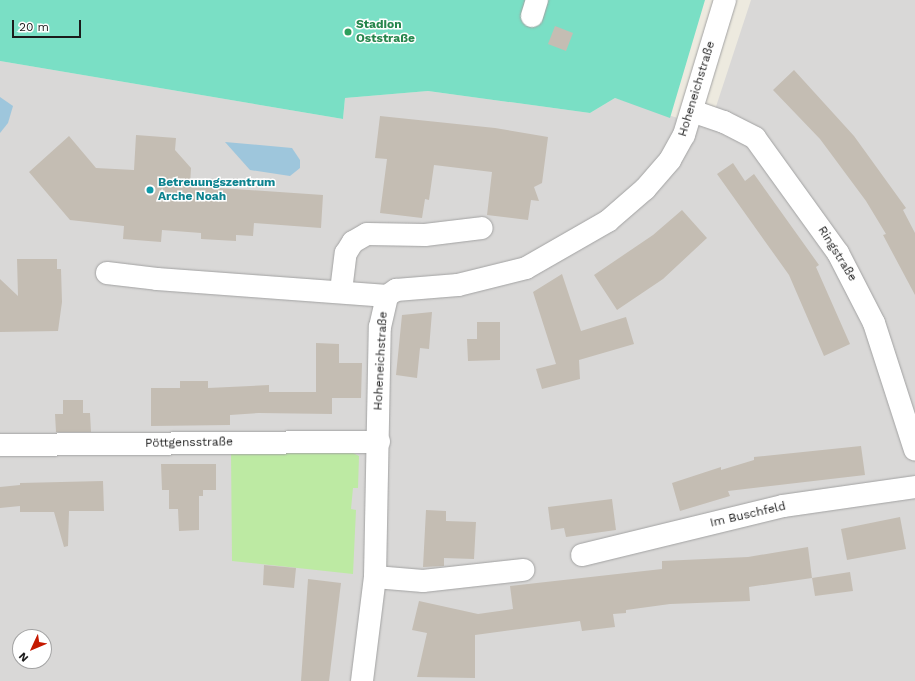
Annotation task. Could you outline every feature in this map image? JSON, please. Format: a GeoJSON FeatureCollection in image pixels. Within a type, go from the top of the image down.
{"type":"FeatureCollection","features":[{"type":"Feature","properties":{"kind":"street","name":"Hoheneichstraße"},"geometry":{"type":"LineString","coordinates":[[362,681],[375,577],[379,442],[380,328],[387,296],[403,288],[458,285],[492,278],[526,268],[558,252],[608,221],[645,189],[670,160],[692,111],[725,0]]}},
{"type":"Feature","properties":{"kind":"street","name":"Ringstraße"},"geometry":{"type":"LineString","coordinates":[[692,111],[724,122],[755,138],[838,253],[874,323],[915,450]]}},
{"type":"Feature","properties":{"kind":"street"},"geometry":{"type":"LineString","coordinates":[[341,291],[346,253],[353,242],[366,234],[382,232],[425,235],[482,228]]}},
{"type":"Feature","properties":{"kind":"street"},"geometry":{"type":"LineString","coordinates":[[107,273],[157,279],[341,291],[387,296]]}},
{"type":"Feature","properties":{"kind":"street","name":"Pöttgensstraße"},"geometry":{"type":"LineString","coordinates":[[0,445],[379,442]]}},
{"type":"Feature","properties":{"kind":"street","name":"Im Buschfeld"},"geometry":{"type":"LineString","coordinates":[[582,555],[783,506],[915,487]]}},
{"type":"Feature","properties":{"kind":"street"},"geometry":{"type":"LineString","coordinates":[[375,577],[423,581],[523,570]]}},
{"type":"Feature","properties":{"kind":"shaded area"},"geometry":{"type":"Polygon","coordinates":[[[751,0],[915,0],[915,681],[0,681],[0,61],[343,119],[345,98],[428,91],[590,113],[615,98],[709,128],[751,0]]]}},
{"type":"Feature","properties":{"kind":"green space","name":"Stadion Oststraße"},"geometry":{"type":"Polygon","coordinates":[[[0,0],[705,0],[670,118],[615,98],[590,113],[428,91],[345,98],[343,119],[0,61],[0,0]]]}},
{"type":"Feature","properties":{"kind":"green space"},"geometry":{"type":"Polygon","coordinates":[[[231,451],[349,451],[359,456],[358,488],[353,488],[351,509],[356,510],[353,574],[232,561],[231,451]]]}},
{"type":"Feature","properties":{"kind":"water"},"geometry":{"type":"Polygon","coordinates":[[[0,97],[13,106],[8,123],[0,133],[0,97]]]}},
{"type":"Feature","properties":{"kind":"water"},"geometry":{"type":"Polygon","coordinates":[[[225,142],[292,148],[300,160],[300,168],[290,176],[250,170],[225,142]]]}},
{"type":"Feature","properties":{"kind":"building"},"geometry":{"type":"Polygon","coordinates":[[[555,26],[573,33],[566,51],[548,44],[555,26]]]}},
{"type":"Feature","properties":{"kind":"building"},"geometry":{"type":"Polygon","coordinates":[[[794,70],[854,136],[906,208],[903,210],[915,233],[915,295],[883,235],[886,234],[866,201],[820,139],[773,90],[794,70]]]}},
{"type":"Feature","properties":{"kind":"building"},"geometry":{"type":"Polygon","coordinates":[[[380,116],[495,128],[548,137],[542,183],[534,187],[539,201],[531,200],[528,220],[487,215],[492,172],[434,165],[429,200],[425,199],[422,218],[380,213],[387,159],[375,158],[380,116]]]}},
{"type":"Feature","properties":{"kind":"building","name":"Betreuungszentrum Arche Noah"},"geometry":{"type":"Polygon","coordinates":[[[136,135],[176,138],[175,150],[191,168],[190,186],[323,195],[321,228],[254,223],[253,236],[236,235],[236,241],[201,239],[201,233],[162,230],[161,242],[123,239],[124,226],[70,220],[29,172],[69,136],[96,168],[134,170],[136,135]]]}},
{"type":"Feature","properties":{"kind":"building"},"geometry":{"type":"Polygon","coordinates":[[[733,163],[745,181],[754,174],[819,265],[816,267],[850,344],[824,356],[789,275],[717,174],[733,163]]]}},
{"type":"Feature","properties":{"kind":"building"},"geometry":{"type":"Polygon","coordinates":[[[682,210],[707,238],[663,279],[617,310],[594,275],[653,235],[682,210]]]}},
{"type":"Feature","properties":{"kind":"building"},"geometry":{"type":"Polygon","coordinates":[[[17,259],[57,259],[57,269],[61,269],[62,302],[58,331],[0,332],[0,279],[18,296],[17,259]]]}},
{"type":"Feature","properties":{"kind":"building"},"geometry":{"type":"Polygon","coordinates":[[[562,274],[581,331],[626,317],[634,344],[579,360],[580,379],[542,389],[536,369],[556,364],[533,292],[562,274]]]}},
{"type":"Feature","properties":{"kind":"building"},"geometry":{"type":"Polygon","coordinates":[[[432,312],[429,349],[420,348],[417,378],[396,375],[402,315],[432,312]]]}},
{"type":"Feature","properties":{"kind":"building"},"geometry":{"type":"Polygon","coordinates":[[[477,322],[500,322],[500,360],[468,361],[467,339],[477,339],[477,322]]]}},
{"type":"Feature","properties":{"kind":"building"},"geometry":{"type":"Polygon","coordinates":[[[316,343],[339,344],[339,363],[362,363],[361,398],[332,398],[332,414],[259,413],[230,415],[230,425],[151,426],[151,388],[180,388],[180,381],[208,381],[208,388],[269,385],[269,392],[316,392],[316,343]]]}},
{"type":"Feature","properties":{"kind":"building"},"geometry":{"type":"Polygon","coordinates":[[[63,400],[83,400],[83,413],[90,413],[91,432],[56,432],[55,414],[63,414],[63,400]]]}},
{"type":"Feature","properties":{"kind":"building"},"geometry":{"type":"Polygon","coordinates":[[[861,446],[865,475],[728,491],[730,496],[680,511],[672,483],[721,467],[721,470],[754,460],[754,457],[861,446]]]}},
{"type":"Feature","properties":{"kind":"building"},"geometry":{"type":"Polygon","coordinates":[[[161,464],[216,464],[216,490],[203,490],[203,496],[199,496],[199,530],[179,531],[178,509],[169,509],[169,490],[162,490],[161,464]]]}},
{"type":"Feature","properties":{"kind":"building"},"geometry":{"type":"Polygon","coordinates":[[[103,481],[104,511],[69,511],[68,546],[64,547],[54,512],[20,512],[20,506],[0,508],[0,487],[20,485],[20,483],[103,481]]]}},
{"type":"Feature","properties":{"kind":"building"},"geometry":{"type":"Polygon","coordinates":[[[612,499],[616,530],[566,537],[564,528],[551,530],[548,507],[612,499]]]}},
{"type":"Feature","properties":{"kind":"building"},"geometry":{"type":"Polygon","coordinates":[[[426,510],[446,511],[446,521],[476,522],[474,559],[444,558],[444,566],[423,567],[426,510]]]}},
{"type":"Feature","properties":{"kind":"building"},"geometry":{"type":"Polygon","coordinates":[[[900,517],[906,549],[847,560],[841,529],[900,517]]]}},
{"type":"Feature","properties":{"kind":"building"},"geometry":{"type":"Polygon","coordinates":[[[808,547],[812,578],[749,587],[750,601],[670,604],[626,610],[626,613],[613,614],[615,627],[582,631],[580,621],[475,635],[475,678],[417,677],[427,633],[412,630],[419,601],[478,614],[513,609],[510,586],[662,569],[662,561],[748,557],[808,547]]]}},
{"type":"Feature","properties":{"kind":"building"},"geometry":{"type":"Polygon","coordinates":[[[264,565],[296,568],[294,588],[263,585],[264,565]]]}},
{"type":"Feature","properties":{"kind":"building"},"geometry":{"type":"Polygon","coordinates":[[[850,572],[853,591],[815,596],[812,578],[850,572]]]}},
{"type":"Feature","properties":{"kind":"building"},"geometry":{"type":"Polygon","coordinates":[[[308,579],[341,583],[329,681],[301,681],[308,579]]]}},
{"type":"Feature","properties":{"kind":"place","name":"Stadion Oststraße"},"geometry":{"type":"Point","coordinates":[348,32]}},
{"type":"Feature","properties":{"kind":"place","name":"Betreuungszentrum Arche Noah"},"geometry":{"type":"Point","coordinates":[150,190]}}]}
